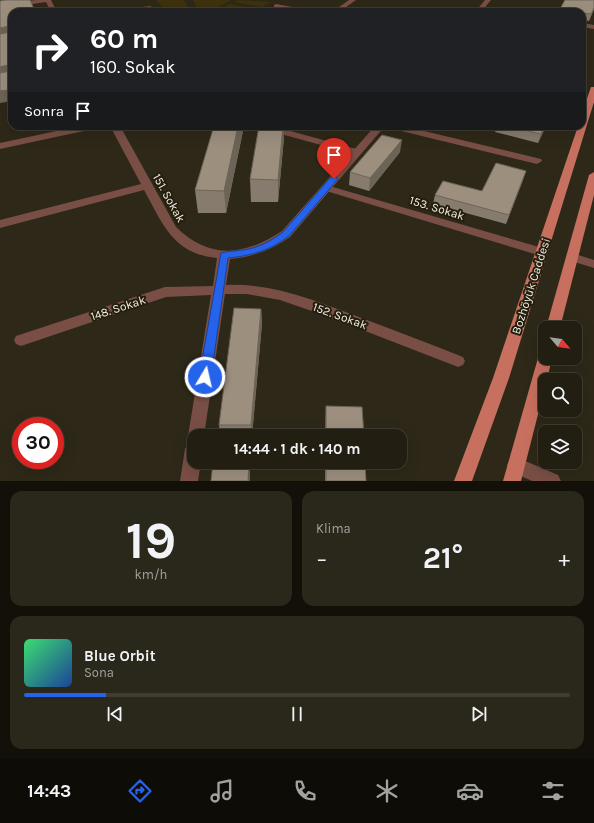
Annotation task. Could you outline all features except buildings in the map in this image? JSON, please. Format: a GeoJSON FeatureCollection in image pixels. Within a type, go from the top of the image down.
{"type":"FeatureCollection","features":[{"type":"Feature","properties":{"kind":"main road","name":"Bozhöyük Caddesi"},"geometry":{"type":"LineString","coordinates":[[586,106],[594,90]]}},
{"type":"Feature","properties":{"kind":"main road","name":"Bozhöyük Caddesi"},"geometry":{"type":"LineString","coordinates":[[463,481],[501,378],[542,252],[578,130]]}},
{"type":"Feature","properties":{"kind":"main road"},"geometry":{"type":"LineString","coordinates":[[555,321],[594,175]]}},
{"type":"Feature","properties":{"kind":"main road"},"geometry":{"type":"LineString","coordinates":[[514,473],[543,365]]}},
{"type":"Feature","properties":{"kind":"street"},"geometry":{"type":"LineString","coordinates":[[0,7],[48,0]]}},
{"type":"Feature","properties":{"kind":"street"},"geometry":{"type":"LineString","coordinates":[[341,8],[353,0]]}},
{"type":"Feature","properties":{"kind":"street"},"geometry":{"type":"LineString","coordinates":[[482,8],[488,0]]}},
{"type":"Feature","properties":{"kind":"street"},"geometry":{"type":"LineString","coordinates":[[276,6],[287,8]]}},
{"type":"Feature","properties":{"kind":"street"},"geometry":{"type":"LineString","coordinates":[[0,146],[74,130]]}},
{"type":"Feature","properties":{"kind":"street","name":"151. Sokak"},"geometry":{"type":"LineString","coordinates":[[117,130],[170,229],[182,242],[201,251],[224,255],[246,253],[267,246],[286,234],[376,130]]}},
{"type":"Feature","properties":{"kind":"street"},"geometry":{"type":"LineString","coordinates":[[277,130],[357,152]]}},
{"type":"Feature","properties":{"kind":"street"},"geometry":{"type":"LineString","coordinates":[[409,130],[537,161]]}},
{"type":"Feature","properties":{"kind":"street"},"geometry":{"type":"LineString","coordinates":[[0,224],[147,186]]}},
{"type":"Feature","properties":{"kind":"street","name":"153. Sokak"},"geometry":{"type":"LineString","coordinates":[[326,188],[542,252]]}},
{"type":"Feature","properties":{"kind":"street"},"geometry":{"type":"LineString","coordinates":[[197,429],[224,255]]}},
{"type":"Feature","properties":{"kind":"street"},"geometry":{"type":"LineString","coordinates":[[572,257],[594,264]]}},
{"type":"Feature","properties":{"kind":"street","name":"148. Sokak"},"geometry":{"type":"LineString","coordinates":[[21,340],[165,292],[219,289]]}},
{"type":"Feature","properties":{"kind":"street","name":"152. Sokak"},"geometry":{"type":"LineString","coordinates":[[219,289],[247,289],[281,295],[334,313],[458,361]]}},
{"type":"Feature","properties":{"kind":"street"},"geometry":{"type":"LineString","coordinates":[[189,481],[191,469]]}},
{"type":"Feature","properties":{"kind":"street"},"geometry":{"type":"LineString","coordinates":[[514,473],[552,481]]}},
{"type":"Feature","properties":{"kind":"shaded area"},"geometry":{"type":"Polygon","coordinates":[[[156,0],[184,0],[188,8],[164,8],[156,0]]]}},
{"type":"Feature","properties":{"kind":"shaded area"},"geometry":{"type":"Polygon","coordinates":[[[193,0],[231,0],[216,8],[197,8],[193,0]]]}},
{"type":"Feature","properties":{"kind":"shaded area"},"geometry":{"type":"Polygon","coordinates":[[[238,0],[271,2],[262,7],[234,2],[238,0]]]}},
{"type":"Feature","properties":{"kind":"shaded area"},"geometry":{"type":"Polygon","coordinates":[[[230,4],[252,8],[223,8],[230,4]]]}},
{"type":"Feature","properties":{"kind":"route"},"geometry":{"type":"LineString","coordinates":[[205,377],[224,255],[255,251],[277,241],[286,234],[334,179]]}}]}
